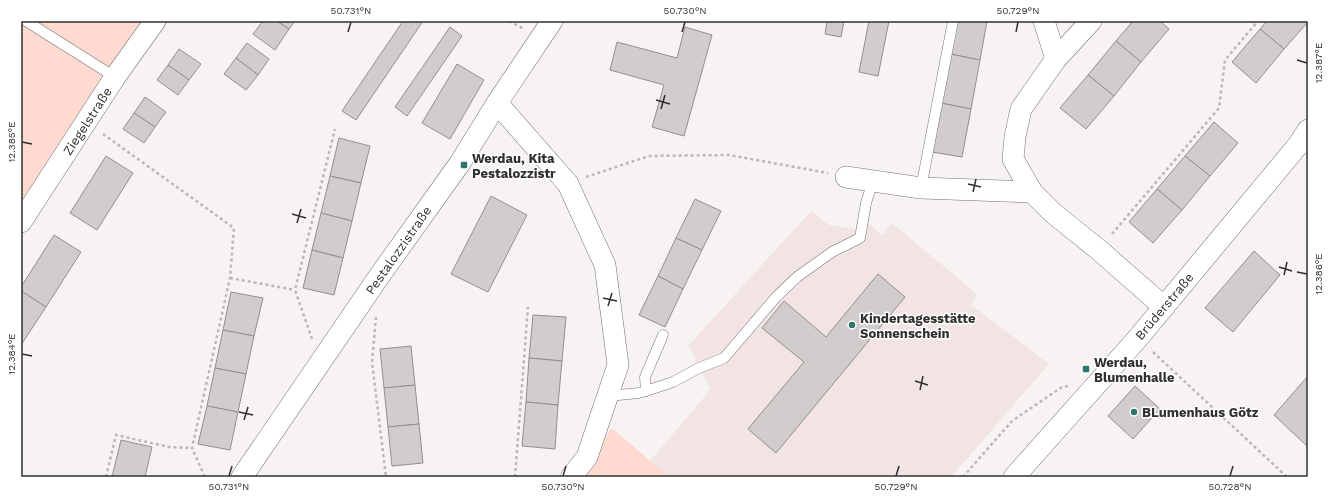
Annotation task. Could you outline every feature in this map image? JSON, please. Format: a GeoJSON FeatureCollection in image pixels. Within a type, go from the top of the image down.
{"type":"FeatureCollection","features":[{"type":"Feature","properties":{"kind":"street","name":"Ziegelstraße"},"geometry":{"type":"LineString","coordinates":[[21,222],[115,77],[155,21]]}},
{"type":"Feature","properties":{"kind":"street","name":"Pestalozzistraße"},"geometry":{"type":"LineString","coordinates":[[242,477],[380,275],[460,163],[497,103],[552,21]]}},
{"type":"Feature","properties":{"kind":"street"},"geometry":{"type":"LineString","coordinates":[[1044,21],[1056,59]]}},
{"type":"Feature","properties":{"kind":"street"},"geometry":{"type":"LineString","coordinates":[[1091,21],[1056,59],[1021,109],[1015,137],[1013,159],[1032,192],[1053,213],[1164,307]]}},
{"type":"Feature","properties":{"kind":"street"},"geometry":{"type":"LineString","coordinates":[[497,103],[568,184],[605,265],[618,365],[587,457],[571,477]]}},
{"type":"Feature","properties":{"kind":"street","name":"Brüderstraße"},"geometry":{"type":"LineString","coordinates":[[1014,477],[1096,383],[1138,338],[1299,144],[1308,130]]}},
{"type":"Feature","properties":{"kind":"street"},"geometry":{"type":"LineString","coordinates":[[846,177],[921,188],[1032,192]]}},
{"type":"Feature","properties":{"kind":"lane"},"geometry":{"type":"LineString","coordinates":[[26,21],[115,77]]}},
{"type":"Feature","properties":{"kind":"lane"},"geometry":{"type":"LineString","coordinates":[[921,188],[953,21]]}},
{"type":"Feature","properties":{"kind":"lane"},"geometry":{"type":"LineString","coordinates":[[608,396],[646,391],[673,382],[699,368],[724,358],[777,296],[797,277],[832,252],[860,238],[866,203],[873,181]]}},
{"type":"Feature","properties":{"kind":"lane"},"geometry":{"type":"LineString","coordinates":[[646,391],[645,377],[663,335]]}},
{"type":"Feature","properties":{"kind":"path"},"geometry":{"type":"LineString","coordinates":[[1098,250],[1219,108],[1225,60],[1258,21]]}},
{"type":"Feature","properties":{"kind":"path"},"geometry":{"type":"LineString","coordinates":[[86,122],[234,228],[230,278],[192,448],[205,477]]}},
{"type":"Feature","properties":{"kind":"path"},"geometry":{"type":"LineString","coordinates":[[320,363],[296,290],[335,129]]}},
{"type":"Feature","properties":{"kind":"path"},"geometry":{"type":"LineString","coordinates":[[568,184],[649,156],[729,155],[846,177]]}},
{"type":"Feature","properties":{"kind":"path"},"geometry":{"type":"LineString","coordinates":[[230,278],[296,290]]}},
{"type":"Feature","properties":{"kind":"path"},"geometry":{"type":"LineString","coordinates":[[515,477],[528,307]]}},
{"type":"Feature","properties":{"kind":"path"},"geometry":{"type":"LineString","coordinates":[[376,314],[372,362],[386,477]]}},
{"type":"Feature","properties":{"kind":"path"},"geometry":{"type":"LineString","coordinates":[[1138,338],[1287,477]]}},
{"type":"Feature","properties":{"kind":"path"},"geometry":{"type":"LineString","coordinates":[[963,477],[1012,422],[1062,387],[1096,383]]}},
{"type":"Feature","properties":{"kind":"path"},"geometry":{"type":"LineString","coordinates":[[106,477],[116,435],[169,447],[192,448]]}},
{"type":"Feature","properties":{"kind":"shaded area"},"geometry":{"type":"Polygon","coordinates":[[[21,21],[146,21],[21,206],[21,21]]]}},
{"type":"Feature","properties":{"kind":"shaded area","name":"Kindertagesstätte Sonnenschein"},"geometry":{"type":"Polygon","coordinates":[[[811,211],[829,225],[861,230],[869,223],[882,236],[892,223],[977,294],[971,305],[1049,364],[951,477],[669,477],[650,461],[711,389],[699,368],[689,345],[811,211]]]}},
{"type":"Feature","properties":{"kind":"shaded area"},"geometry":{"type":"Polygon","coordinates":[[[612,428],[669,477],[574,477],[612,428]]]}},
{"type":"Feature","properties":{"kind":"building"},"geometry":{"type":"Polygon","coordinates":[[[263,21],[277,21],[289,29],[275,50],[253,34],[263,21]]]}},
{"type":"Feature","properties":{"kind":"building"},"geometry":{"type":"Polygon","coordinates":[[[277,21],[295,21],[289,29],[277,21]]]}},
{"type":"Feature","properties":{"kind":"building"},"geometry":{"type":"Polygon","coordinates":[[[403,21],[423,21],[356,120],[342,111],[403,21]]]}},
{"type":"Feature","properties":{"kind":"building"},"geometry":{"type":"Polygon","coordinates":[[[827,21],[844,21],[841,37],[825,34],[827,21]]]}},
{"type":"Feature","properties":{"kind":"building"},"geometry":{"type":"Polygon","coordinates":[[[869,21],[889,21],[878,76],[859,72],[869,21]]]}},
{"type":"Feature","properties":{"kind":"building"},"geometry":{"type":"Polygon","coordinates":[[[956,21],[987,21],[980,60],[950,54],[956,21]]]}},
{"type":"Feature","properties":{"kind":"building"},"geometry":{"type":"Polygon","coordinates":[[[1133,21],[1160,21],[1169,29],[1141,62],[1116,41],[1133,21]]]}},
{"type":"Feature","properties":{"kind":"building"},"geometry":{"type":"Polygon","coordinates":[[[1267,21],[1308,22],[1284,49],[1260,29],[1267,21]]]}},
{"type":"Feature","properties":{"kind":"building"},"geometry":{"type":"Polygon","coordinates":[[[450,27],[462,36],[407,116],[395,107],[450,27]]]}},
{"type":"Feature","properties":{"kind":"building"},"geometry":{"type":"Polygon","coordinates":[[[685,27],[712,35],[684,136],[652,127],[664,85],[610,70],[617,42],[677,58],[685,27]]]}},
{"type":"Feature","properties":{"kind":"building"},"geometry":{"type":"Polygon","coordinates":[[[1260,29],[1284,49],[1256,83],[1232,62],[1260,29]]]}},
{"type":"Feature","properties":{"kind":"building"},"geometry":{"type":"Polygon","coordinates":[[[1116,41],[1141,62],[1114,96],[1088,75],[1116,41]]]}},
{"type":"Feature","properties":{"kind":"building"},"geometry":{"type":"Polygon","coordinates":[[[247,43],[269,59],[258,75],[236,58],[247,43]]]}},
{"type":"Feature","properties":{"kind":"building"},"geometry":{"type":"Polygon","coordinates":[[[179,49],[201,64],[189,80],[168,65],[179,49]]]}},
{"type":"Feature","properties":{"kind":"building"},"geometry":{"type":"Polygon","coordinates":[[[950,54],[980,60],[971,109],[941,103],[950,54]]]}},
{"type":"Feature","properties":{"kind":"building"},"geometry":{"type":"Polygon","coordinates":[[[236,58],[258,75],[246,90],[224,74],[236,58]]]}},
{"type":"Feature","properties":{"kind":"building"},"geometry":{"type":"Polygon","coordinates":[[[457,64],[484,80],[450,139],[422,123],[457,64]]]}},
{"type":"Feature","properties":{"kind":"building"},"geometry":{"type":"Polygon","coordinates":[[[168,65],[189,80],[178,95],[157,80],[168,65]]]}},
{"type":"Feature","properties":{"kind":"building"},"geometry":{"type":"Polygon","coordinates":[[[1088,75],[1114,96],[1086,129],[1060,108],[1088,75]]]}},
{"type":"Feature","properties":{"kind":"building"},"geometry":{"type":"Polygon","coordinates":[[[145,97],[166,112],[155,127],[134,113],[145,97]]]}},
{"type":"Feature","properties":{"kind":"building"},"geometry":{"type":"Polygon","coordinates":[[[941,103],[971,109],[962,157],[932,152],[941,103]]]}},
{"type":"Feature","properties":{"kind":"building"},"geometry":{"type":"Polygon","coordinates":[[[134,113],[155,127],[144,143],[123,129],[134,113]]]}},
{"type":"Feature","properties":{"kind":"building"},"geometry":{"type":"Polygon","coordinates":[[[1214,122],[1238,143],[1210,176],[1185,156],[1214,122]]]}},
{"type":"Feature","properties":{"kind":"building"},"geometry":{"type":"Polygon","coordinates":[[[339,138],[370,146],[361,183],[330,176],[339,138]]]}},
{"type":"Feature","properties":{"kind":"building"},"geometry":{"type":"Polygon","coordinates":[[[106,156],[133,173],[97,230],[70,213],[106,156]]]}},
{"type":"Feature","properties":{"kind":"building"},"geometry":{"type":"Polygon","coordinates":[[[1185,156],[1210,176],[1182,210],[1157,189],[1185,156]]]}},
{"type":"Feature","properties":{"kind":"building"},"geometry":{"type":"Polygon","coordinates":[[[330,176],[361,183],[352,221],[321,213],[330,176]]]}},
{"type":"Feature","properties":{"kind":"building"},"geometry":{"type":"Polygon","coordinates":[[[1157,189],[1182,210],[1153,243],[1129,222],[1157,189]]]}},
{"type":"Feature","properties":{"kind":"building"},"geometry":{"type":"Polygon","coordinates":[[[491,196],[527,215],[488,292],[451,274],[491,196]]]}},
{"type":"Feature","properties":{"kind":"building"},"geometry":{"type":"Polygon","coordinates":[[[695,199],[721,211],[702,250],[676,238],[695,199]]]}},
{"type":"Feature","properties":{"kind":"building"},"geometry":{"type":"Polygon","coordinates":[[[321,213],[352,221],[343,258],[312,250],[321,213]]]}},
{"type":"Feature","properties":{"kind":"building"},"geometry":{"type":"Polygon","coordinates":[[[54,235],[81,252],[46,307],[21,291],[21,287],[54,235]]]}},
{"type":"Feature","properties":{"kind":"building"},"geometry":{"type":"Polygon","coordinates":[[[676,238],[702,250],[683,289],[658,276],[676,238]]]}},
{"type":"Feature","properties":{"kind":"building"},"geometry":{"type":"Polygon","coordinates":[[[312,250],[343,258],[334,295],[303,288],[312,250]]]}},
{"type":"Feature","properties":{"kind":"building"},"geometry":{"type":"Polygon","coordinates":[[[1254,251],[1280,275],[1233,332],[1205,308],[1254,251]]]}},
{"type":"Feature","properties":{"kind":"building"},"geometry":{"type":"Polygon","coordinates":[[[878,274],[905,297],[776,453],[748,429],[804,362],[762,328],[784,301],[826,337],[878,274]]]}},
{"type":"Feature","properties":{"kind":"building"},"geometry":{"type":"Polygon","coordinates":[[[658,276],[683,289],[665,327],[639,315],[658,276]]]}},
{"type":"Feature","properties":{"kind":"building"},"geometry":{"type":"Polygon","coordinates":[[[21,291],[46,307],[21,345],[21,291]]]}},
{"type":"Feature","properties":{"kind":"building"},"geometry":{"type":"Polygon","coordinates":[[[231,292],[263,298],[254,336],[223,330],[231,292]]]}},
{"type":"Feature","properties":{"kind":"building"},"geometry":{"type":"Polygon","coordinates":[[[533,315],[566,317],[562,361],[529,358],[533,315]]]}},
{"type":"Feature","properties":{"kind":"building"},"geometry":{"type":"Polygon","coordinates":[[[223,330],[254,336],[246,374],[215,368],[223,330]]]}},
{"type":"Feature","properties":{"kind":"building"},"geometry":{"type":"Polygon","coordinates":[[[411,346],[415,385],[384,388],[380,349],[411,346]]]}},
{"type":"Feature","properties":{"kind":"building"},"geometry":{"type":"Polygon","coordinates":[[[529,358],[562,361],[558,405],[526,402],[529,358]]]}},
{"type":"Feature","properties":{"kind":"building"},"geometry":{"type":"Polygon","coordinates":[[[215,368],[246,374],[238,412],[207,406],[215,368]]]}},
{"type":"Feature","properties":{"kind":"building"},"geometry":{"type":"Polygon","coordinates":[[[1308,376],[1308,447],[1274,415],[1308,376]]]}},
{"type":"Feature","properties":{"kind":"building"},"geometry":{"type":"Polygon","coordinates":[[[415,385],[419,424],[388,427],[384,388],[415,385]]]}},
{"type":"Feature","properties":{"kind":"building","name":"BLumenhaus Götz"},"geometry":{"type":"Polygon","coordinates":[[[1135,386],[1160,409],[1133,439],[1108,416],[1135,386]]]}},
{"type":"Feature","properties":{"kind":"building"},"geometry":{"type":"Polygon","coordinates":[[[526,402],[558,405],[555,449],[522,446],[526,402]]]}},
{"type":"Feature","properties":{"kind":"building"},"geometry":{"type":"Polygon","coordinates":[[[207,406],[238,412],[230,450],[198,444],[207,406]]]}},
{"type":"Feature","properties":{"kind":"building"},"geometry":{"type":"Polygon","coordinates":[[[419,424],[423,463],[392,466],[388,427],[419,424]]]}},
{"type":"Feature","properties":{"kind":"building"},"geometry":{"type":"Polygon","coordinates":[[[121,440],[152,447],[145,477],[112,477],[121,440]]]}},
{"type":"Feature","properties":{"kind":"place","name":"Werdau, Kita Pestalozzistr"},"geometry":{"type":"Point","coordinates":[464,165]}},
{"type":"Feature","properties":{"kind":"place","name":"Kindertagesstätte Sonnenschein"},"geometry":{"type":"Point","coordinates":[852,325]}},
{"type":"Feature","properties":{"kind":"place","name":"Werdau, Blumenhalle"},"geometry":{"type":"Point","coordinates":[1086,369]}},
{"type":"Feature","properties":{"kind":"place","name":"BLumenhaus Götz"},"geometry":{"type":"Point","coordinates":[1134,412]}}]}
